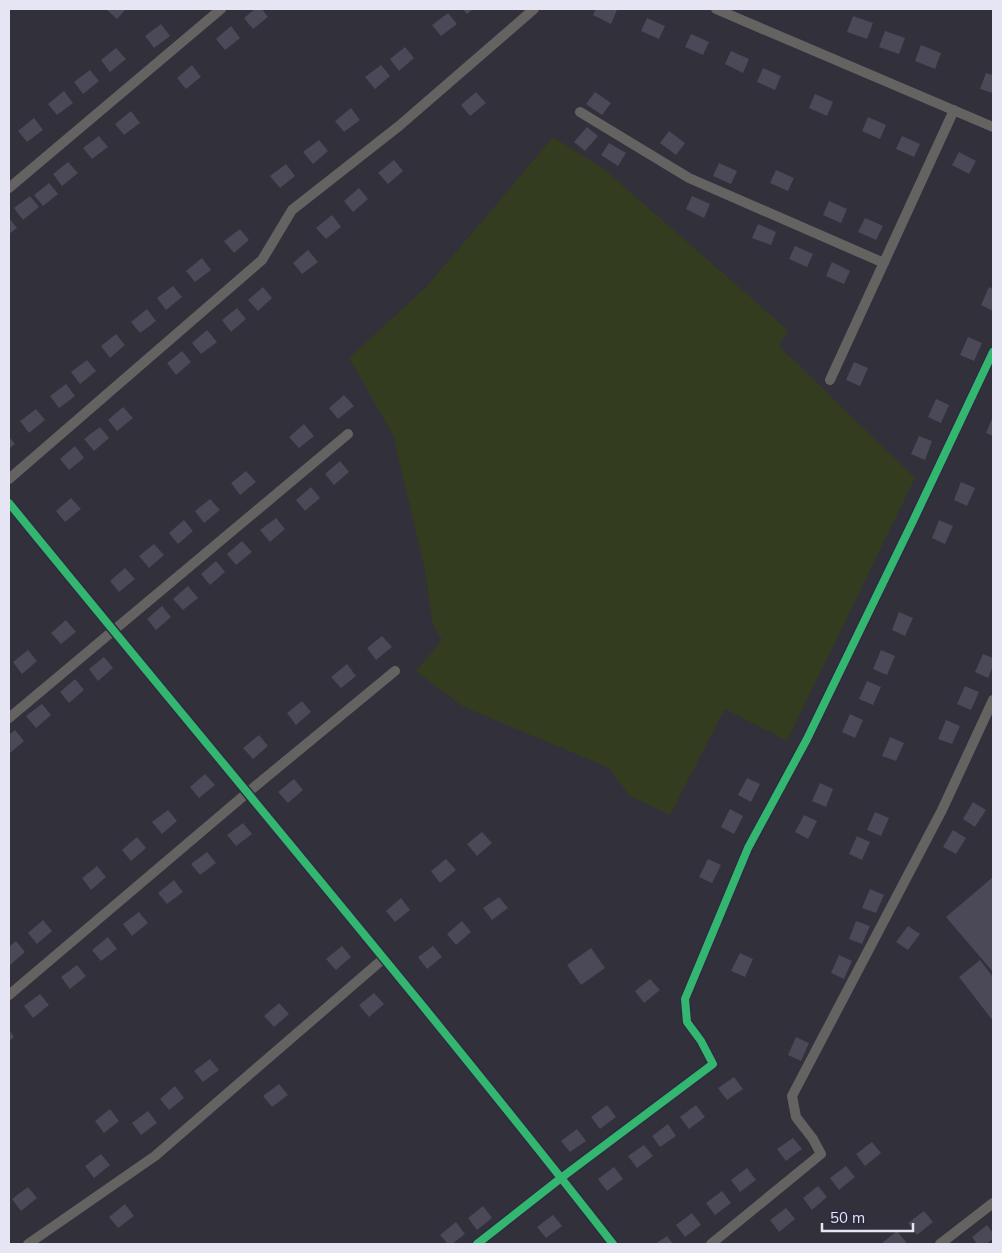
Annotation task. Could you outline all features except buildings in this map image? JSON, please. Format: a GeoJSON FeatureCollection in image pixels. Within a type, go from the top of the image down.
{"type":"FeatureCollection","features":[{"type":"Feature","properties":{"kind":"street"},"geometry":{"type":"LineString","coordinates":[[9,188],[221,9]]}},
{"type":"Feature","properties":{"kind":"street"},"geometry":{"type":"LineString","coordinates":[[9,479],[262,260],[292,210],[399,126],[534,9]]}},
{"type":"Feature","properties":{"kind":"street"},"geometry":{"type":"LineString","coordinates":[[716,9],[993,127]]}},
{"type":"Feature","properties":{"kind":"street"},"geometry":{"type":"LineString","coordinates":[[830,380],[954,110]]}},
{"type":"Feature","properties":{"kind":"street"},"geometry":{"type":"LineString","coordinates":[[580,112],[689,178],[884,263]]}},
{"type":"Feature","properties":{"kind":"street"},"geometry":{"type":"LineString","coordinates":[[477,1244],[561,1178],[714,1064],[701,1041],[687,1022],[685,999],[748,848],[807,739],[993,352]]}},
{"type":"Feature","properties":{"kind":"street"},"geometry":{"type":"LineString","coordinates":[[9,718],[348,434]]}},
{"type":"Feature","properties":{"kind":"street"},"geometry":{"type":"LineString","coordinates":[[9,503],[383,959],[613,1244]]}},
{"type":"Feature","properties":{"kind":"street"},"geometry":{"type":"LineString","coordinates":[[9,995],[246,793],[395,671]]}},
{"type":"Feature","properties":{"kind":"street"},"geometry":{"type":"LineString","coordinates":[[711,1244],[822,1154],[796,1117],[792,1096],[942,810],[993,700]]}},
{"type":"Feature","properties":{"kind":"street"},"geometry":{"type":"LineString","coordinates":[[28,1244],[155,1156],[383,959]]}},
{"type":"Feature","properties":{"kind":"street"},"geometry":{"type":"LineString","coordinates":[[940,1244],[993,1203]]}},
{"type":"Feature","properties":{"kind":"green space"},"geometry":{"type":"Polygon","coordinates":[[[553,137],[604,169],[788,330],[779,346],[915,478],[787,741],[725,709],[670,815],[630,796],[609,768],[462,706],[416,671],[442,640],[433,625],[424,566],[393,435],[349,358],[428,285],[553,137]]]}},
{"type":"Feature","properties":{"kind":"cycle path"},"geometry":{"type":"LineString","coordinates":[[477,1244],[561,1178],[713,1064],[701,1041],[687,1022],[685,999],[748,848],[807,739],[993,352]]}},
{"type":"Feature","properties":{"kind":"cycle path"},"geometry":{"type":"LineString","coordinates":[[9,503],[389,964],[613,1244]]}}]}
